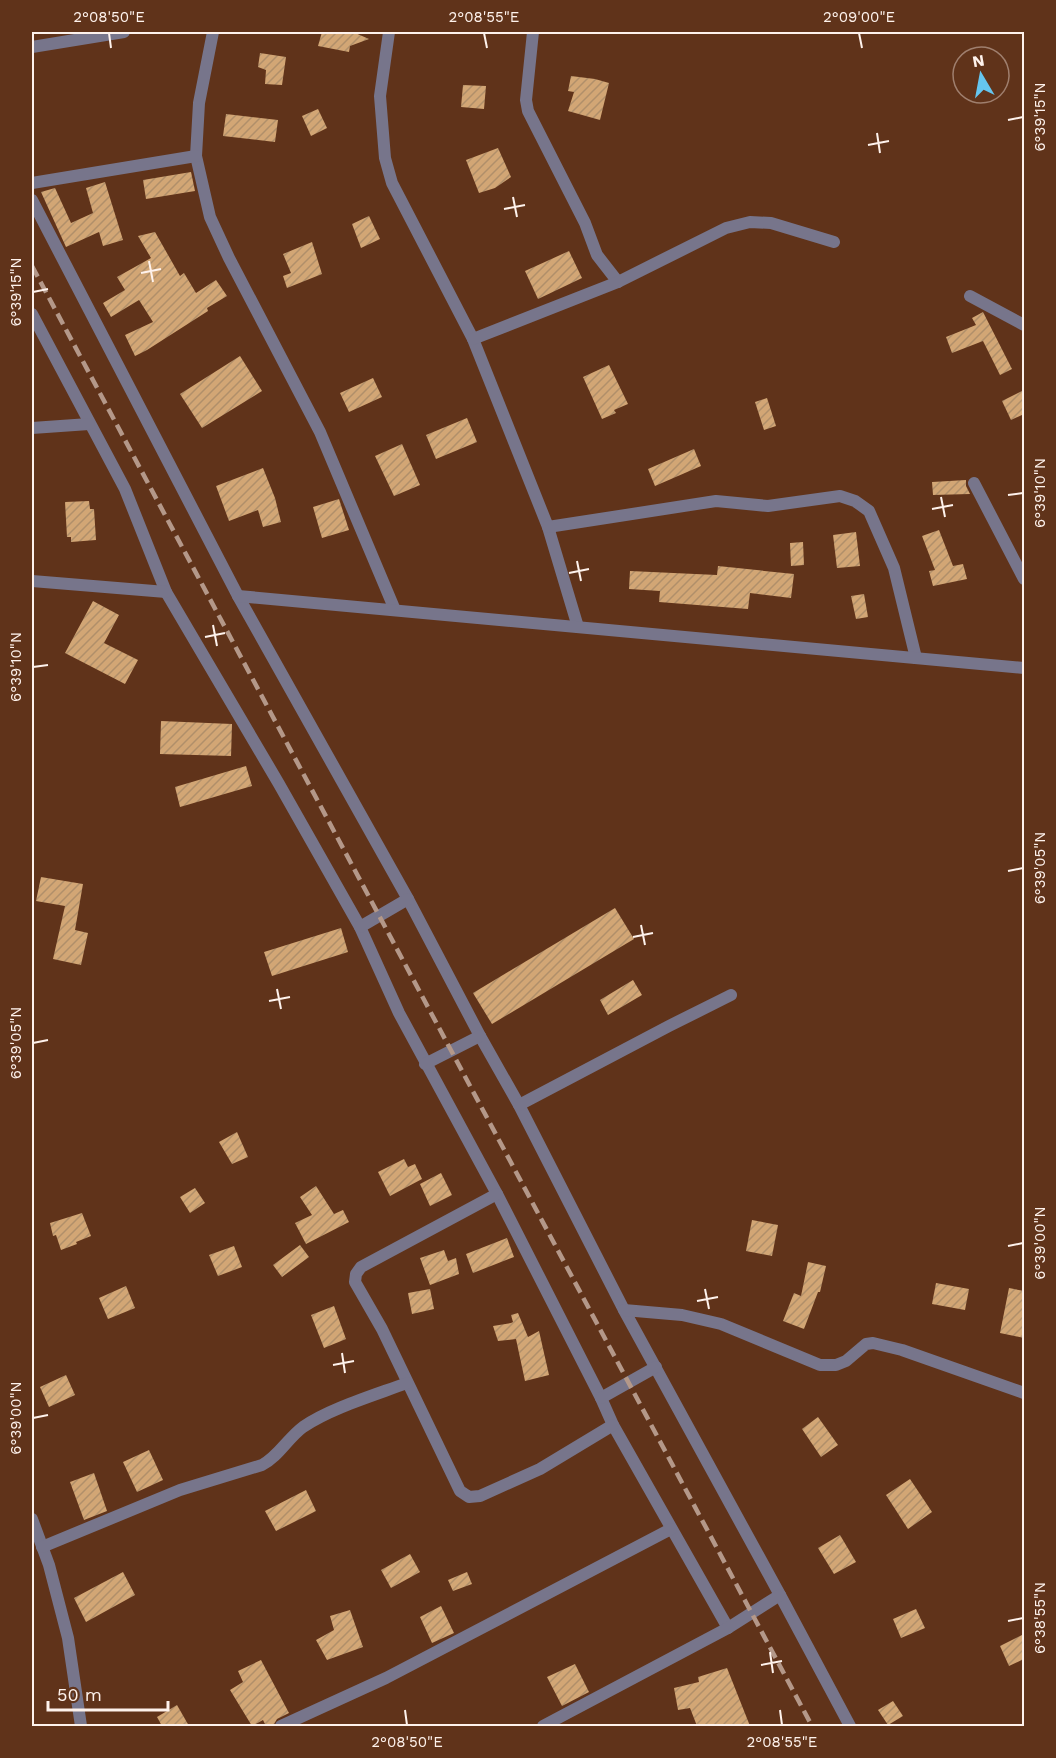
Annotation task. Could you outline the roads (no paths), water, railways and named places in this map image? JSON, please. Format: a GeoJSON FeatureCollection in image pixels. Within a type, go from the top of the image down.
{"type":"FeatureCollection","features":[{"type":"Feature","properties":{"kind":"street"},"geometry":{"type":"LineString","coordinates":[[32,47],[124,32]]}},
{"type":"Feature","properties":{"kind":"street"},"geometry":{"type":"LineString","coordinates":[[213,32],[199,104],[196,156],[210,217],[320,432],[394,610]]}},
{"type":"Feature","properties":{"kind":"street"},"geometry":{"type":"LineString","coordinates":[[388,32],[380,96],[385,158],[392,183],[473,339],[548,527],[578,627]]}},
{"type":"Feature","properties":{"kind":"street"},"geometry":{"type":"LineString","coordinates":[[533,32],[526,100],[528,111],[585,224],[597,255],[618,282]]}},
{"type":"Feature","properties":{"kind":"street"},"geometry":{"type":"LineString","coordinates":[[32,183],[196,156]]}},
{"type":"Feature","properties":{"kind":"street"},"geometry":{"type":"LineString","coordinates":[[32,200],[238,596],[408,899],[519,1105],[624,1310],[850,1726]]}},
{"type":"Feature","properties":{"kind":"street"},"geometry":{"type":"LineString","coordinates":[[473,339],[618,282],[726,228],[750,222],[771,223],[834,242]]}},
{"type":"Feature","properties":{"kind":"street"},"geometry":{"type":"LineString","coordinates":[[970,296],[1024,325]]}},
{"type":"Feature","properties":{"kind":"street"},"geometry":{"type":"LineString","coordinates":[[32,314],[88,424],[125,489],[166,592],[360,927],[399,1013],[497,1194],[613,1425],[728,1628]]}},
{"type":"Feature","properties":{"kind":"street"},"geometry":{"type":"LineString","coordinates":[[32,428],[88,424]]}},
{"type":"Feature","properties":{"kind":"street"},"geometry":{"type":"LineString","coordinates":[[974,483],[1024,579]]}},
{"type":"Feature","properties":{"kind":"street"},"geometry":{"type":"LineString","coordinates":[[548,527],[716,501],[768,506],[840,496],[855,501],[869,511],[894,568],[916,658]]}},
{"type":"Feature","properties":{"kind":"street"},"geometry":{"type":"LineString","coordinates":[[32,581],[166,592]]}},
{"type":"Feature","properties":{"kind":"street"},"geometry":{"type":"LineString","coordinates":[[32,591],[50,582]]}},
{"type":"Feature","properties":{"kind":"street"},"geometry":{"type":"LineString","coordinates":[[238,596],[1024,668]]}},
{"type":"Feature","properties":{"kind":"street"},"geometry":{"type":"LineString","coordinates":[[360,927],[408,899]]}},
{"type":"Feature","properties":{"kind":"street"},"geometry":{"type":"LineString","coordinates":[[519,1105],[731,995]]}},
{"type":"Feature","properties":{"kind":"street"},"geometry":{"type":"LineString","coordinates":[[425,1064],[480,1036]]}},
{"type":"Feature","properties":{"kind":"street"},"geometry":{"type":"LineString","coordinates":[[497,1194],[361,1267],[356,1274],[355,1282],[382,1329],[460,1491],[468,1497],[480,1496],[540,1469],[613,1425]]}},
{"type":"Feature","properties":{"kind":"street"},"geometry":{"type":"LineString","coordinates":[[624,1310],[682,1315],[721,1324],[820,1365],[836,1365],[846,1361],[866,1344],[873,1342],[1024,1393]]}},
{"type":"Feature","properties":{"kind":"street"},"geometry":{"type":"LineString","coordinates":[[601,1398],[656,1367]]}},
{"type":"Feature","properties":{"kind":"street"},"geometry":{"type":"LineString","coordinates":[[42,1547],[180,1490],[262,1465],[271,1460],[294,1435],[314,1421],[354,1402],[407,1383]]}},
{"type":"Feature","properties":{"kind":"street"},"geometry":{"type":"LineString","coordinates":[[32,1519],[68,1638],[81,1726]]}},
{"type":"Feature","properties":{"kind":"street"},"geometry":{"type":"LineString","coordinates":[[281,1726],[386,1678],[671,1530]]}},
{"type":"Feature","properties":{"kind":"street"},"geometry":{"type":"LineString","coordinates":[[543,1726],[728,1628],[780,1594]]}},
{"type":"Feature","properties":{"kind":"railway"},"geometry":{"type":"LineString","coordinates":[[32,266],[812,1726]]}}]}
